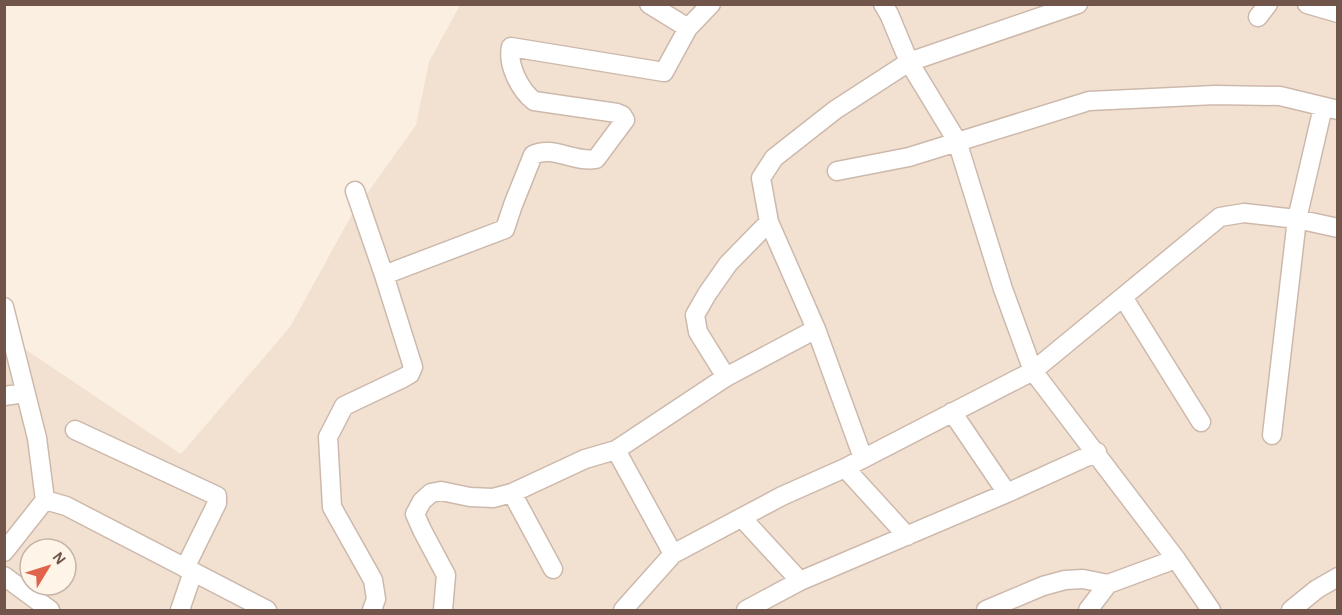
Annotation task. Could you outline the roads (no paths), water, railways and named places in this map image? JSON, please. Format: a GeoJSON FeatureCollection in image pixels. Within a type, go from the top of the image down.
{"type":"FeatureCollection","features":[{"type":"Feature","properties":{"kind":"street"},"geometry":{"type":"LineString","coordinates":[[649,4],[688,28]]}},
{"type":"Feature","properties":{"kind":"street"},"geometry":{"type":"LineString","coordinates":[[384,275],[506,229],[533,155],[541,151],[587,161],[596,159],[625,120],[617,113],[534,101],[526,95],[520,85],[509,55],[511,47],[664,72],[688,28],[711,4]]}},
{"type":"Feature","properties":{"kind":"street"},"geometry":{"type":"LineString","coordinates":[[883,4],[890,15],[909,62],[957,141],[1003,289],[1034,371],[1176,559],[1206,609]]}},
{"type":"Feature","properties":{"kind":"street"},"geometry":{"type":"LineString","coordinates":[[863,458],[816,329],[769,222],[761,178],[774,158],[835,110],[909,62],[1078,4]]}},
{"type":"Feature","properties":{"kind":"street"},"geometry":{"type":"LineString","coordinates":[[1307,4],[1338,12]]}},
{"type":"Feature","properties":{"kind":"street"},"geometry":{"type":"LineString","coordinates":[[837,171],[909,158],[1089,101],[1269,95],[1330,109],[1297,219],[1272,435]]}},
{"type":"Feature","properties":{"kind":"street"},"geometry":{"type":"LineString","coordinates":[[355,191],[413,367],[410,374],[403,378],[344,405],[328,436],[332,507],[373,580],[376,599],[372,610]]}},
{"type":"Feature","properties":{"kind":"street"},"geometry":{"type":"LineString","coordinates":[[623,610],[672,554],[782,496],[845,468],[1034,371],[1220,217],[1244,213],[1297,219],[1338,228]]}},
{"type":"Feature","properties":{"kind":"street"},"geometry":{"type":"LineString","coordinates":[[726,377],[698,332],[696,315],[706,294],[728,264],[769,222]]}},
{"type":"Feature","properties":{"kind":"street"},"geometry":{"type":"LineString","coordinates":[[1123,297],[1202,422]]}},
{"type":"Feature","properties":{"kind":"street"},"geometry":{"type":"LineString","coordinates":[[4,307],[37,438],[45,500],[4,552]]}},
{"type":"Feature","properties":{"kind":"street"},"geometry":{"type":"LineString","coordinates":[[443,610],[446,575],[416,514],[422,501],[431,494],[441,491],[470,497],[493,498],[512,493],[585,459],[615,450],[726,377],[816,329]]}},
{"type":"Feature","properties":{"kind":"street"},"geometry":{"type":"LineString","coordinates":[[4,396],[26,393]]}},
{"type":"Feature","properties":{"kind":"street"},"geometry":{"type":"LineString","coordinates":[[952,412],[1007,493]]}},
{"type":"Feature","properties":{"kind":"street"},"geometry":{"type":"LineString","coordinates":[[75,430],[217,496],[217,503],[189,570],[180,610]]}},
{"type":"Feature","properties":{"kind":"street"},"geometry":{"type":"LineString","coordinates":[[615,450],[672,554]]}},
{"type":"Feature","properties":{"kind":"street"},"geometry":{"type":"LineString","coordinates":[[746,610],[800,581],[1007,493],[1096,452]]}},
{"type":"Feature","properties":{"kind":"street"},"geometry":{"type":"LineString","coordinates":[[845,468],[907,536]]}},
{"type":"Feature","properties":{"kind":"street"},"geometry":{"type":"LineString","coordinates":[[512,493],[553,569]]}},
{"type":"Feature","properties":{"kind":"street"},"geometry":{"type":"LineString","coordinates":[[45,500],[66,506],[267,610]]}},
{"type":"Feature","properties":{"kind":"street"},"geometry":{"type":"LineString","coordinates":[[742,518],[800,581]]}},
{"type":"Feature","properties":{"kind":"street"},"geometry":{"type":"LineString","coordinates":[[986,610],[1043,586],[1065,580],[1083,579],[1108,584],[1176,559]]}},
{"type":"Feature","properties":{"kind":"street"},"geometry":{"type":"LineString","coordinates":[[4,576],[50,610]]}},
{"type":"Feature","properties":{"kind":"street"},"geometry":{"type":"LineString","coordinates":[[1291,610],[1336,580]]}},
{"type":"Feature","properties":{"kind":"street"},"geometry":{"type":"LineString","coordinates":[[1088,610],[1108,584]]}}]}
